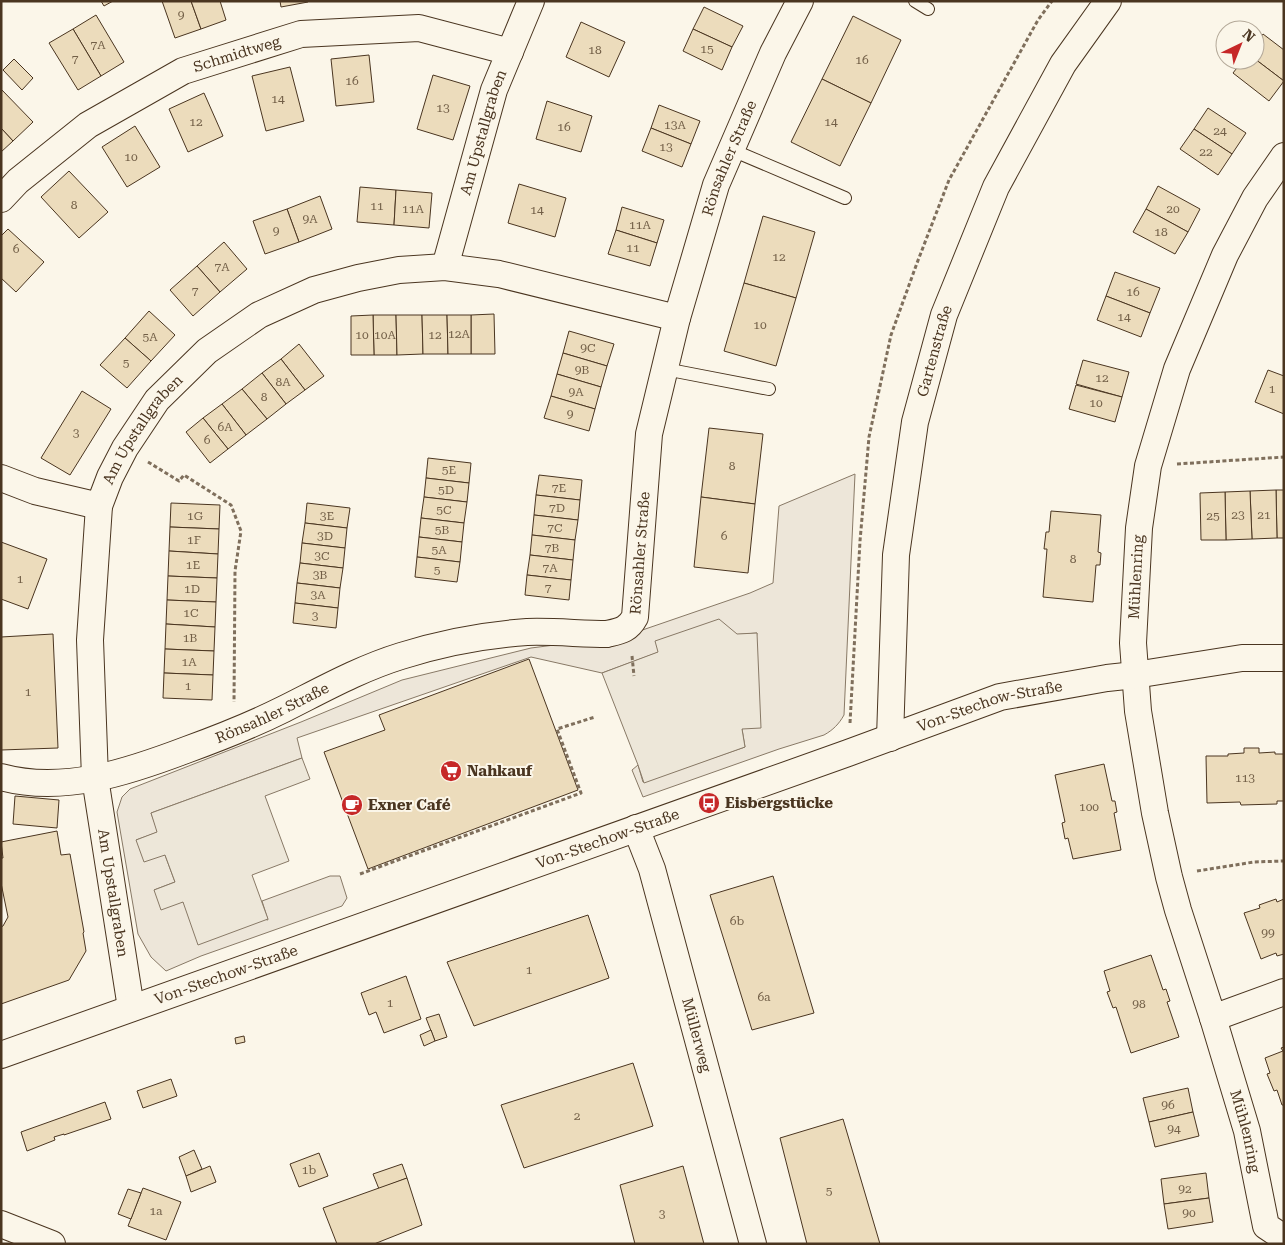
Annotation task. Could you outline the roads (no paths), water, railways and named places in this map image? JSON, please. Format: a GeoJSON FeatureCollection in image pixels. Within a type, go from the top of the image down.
{"type":"FeatureCollection","features":[{"type":"Feature","properties":{"kind":"street","name":"Am Upstallgraben"},"geometry":{"type":"LineString","coordinates":[[445,267],[494,90],[531,1]]}},
{"type":"Feature","properties":{"kind":"street","name":"Rönsahler Straße"},"geometry":{"type":"LineString","coordinates":[[95,778],[137,768],[234,732],[366,668],[437,646],[472,638],[528,632],[607,634],[630,626],[634,617],[649,434],[677,318],[716,185],[773,53],[800,1]]}},
{"type":"Feature","properties":{"kind":"street","name":"Gartenstraße"},"geometry":{"type":"LineString","coordinates":[[890,738],[896,556],[915,422],[944,315],[996,187],[1063,64],[1108,1]]}},
{"type":"Feature","properties":{"kind":"street","name":"Schmidtweg"},"geometry":{"type":"LineString","coordinates":[[1,199],[18,181],[88,125],[183,71],[302,34],[419,28],[510,52]]}},
{"type":"Feature","properties":{"kind":"street","name":"Mühlenring"},"geometry":{"type":"LineString","coordinates":[[1284,156],[1256,198],[1225,255],[1177,369],[1148,466],[1139,528],[1133,643],[1138,711],[1153,804],[1169,877],[1247,1131],[1266,1226],[1284,1238]]}},
{"type":"Feature","properties":{"kind":"street","name":"Am Upstallgraben"},"geometry":{"type":"LineString","coordinates":[[131,1008],[95,778],[90,640],[100,506],[110,477],[125,448],[158,400],[207,351],[259,315],[314,290],[358,278],[400,270],[445,267],[498,274],[677,318]]}},
{"type":"Feature","properties":{"kind":"street"},"geometry":{"type":"LineString","coordinates":[[1,478],[35,491],[100,506]]}},
{"type":"Feature","properties":{"kind":"street","name":"Von-Stechow-Straße"},"geometry":{"type":"LineString","coordinates":[[1,1055],[1000,697],[1107,678],[1242,658],[1284,658]]}},
{"type":"Feature","properties":{"kind":"street"},"geometry":{"type":"LineString","coordinates":[[1,778],[56,784],[95,778]]}},
{"type":"Feature","properties":{"kind":"street","name":"Müllerweg"},"geometry":{"type":"LineString","coordinates":[[636,828],[652,870],[753,1244]]}},
{"type":"Feature","properties":{"kind":"street"},"geometry":{"type":"LineString","coordinates":[[1213,1018],[1284,992]]}},
{"type":"Feature","properties":{"kind":"street"},"geometry":{"type":"LineString","coordinates":[[1,1224],[52,1244]]}},
{"type":"Feature","properties":{"kind":"lane"},"geometry":{"type":"LineString","coordinates":[[916,1],[928,9]]}},
{"type":"Feature","properties":{"kind":"lane"},"geometry":{"type":"LineString","coordinates":[[732,150],[845,198]]}},
{"type":"Feature","properties":{"kind":"lane"},"geometry":{"type":"LineString","coordinates":[[665,369],[769,388]]}},
{"type":"Feature","properties":{"kind":"place","name":"Nahkauf"},"geometry":{"type":"Point","coordinates":[451,771]}},
{"type":"Feature","properties":{"kind":"place","name":"Eisbergstücke"},"geometry":{"type":"Point","coordinates":[709,803]}},
{"type":"Feature","properties":{"kind":"place","name":"Exner Café"},"geometry":{"type":"Point","coordinates":[352,805]}}]}
